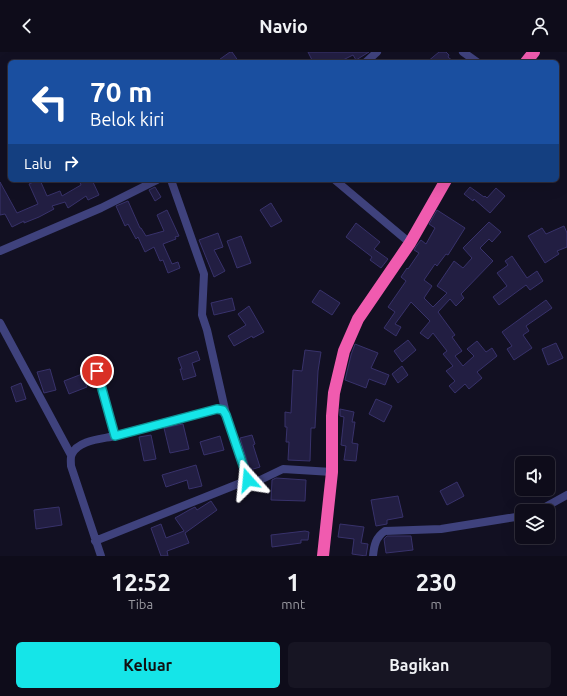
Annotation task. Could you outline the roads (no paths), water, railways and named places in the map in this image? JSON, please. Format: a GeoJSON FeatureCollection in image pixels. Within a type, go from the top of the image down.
{"type":"FeatureCollection","features":[{"type":"Feature","properties":{"kind":"highway"},"geometry":{"type":"LineString","coordinates":[[528,60],[534,52]]}},
{"type":"Feature","properties":{"kind":"highway"},"geometry":{"type":"LineString","coordinates":[[323,556],[332,472],[332,416],[334,393],[344,350],[358,319],[410,243],[445,182]]}},
{"type":"Feature","properties":{"kind":"street"},"geometry":{"type":"LineString","coordinates":[[368,60],[377,52]]}},
{"type":"Feature","properties":{"kind":"street"},"geometry":{"type":"LineString","coordinates":[[463,52],[473,60]]}},
{"type":"Feature","properties":{"kind":"street"},"geometry":{"type":"LineString","coordinates":[[0,252],[101,208],[153,182]]}},
{"type":"Feature","properties":{"kind":"street"},"geometry":{"type":"LineString","coordinates":[[171,182],[204,274],[202,315],[207,330],[226,415],[248,480]]}},
{"type":"Feature","properties":{"kind":"street"},"geometry":{"type":"LineString","coordinates":[[337,182],[410,243]]}},
{"type":"Feature","properties":{"kind":"street"},"geometry":{"type":"LineString","coordinates":[[0,323],[71,455],[71,466],[101,556]]}},
{"type":"Feature","properties":{"kind":"street"},"geometry":{"type":"LineString","coordinates":[[97,371],[115,436]]}},
{"type":"Feature","properties":{"kind":"street"},"geometry":{"type":"LineString","coordinates":[[71,455],[76,447],[86,442],[115,436],[217,409],[223,410],[226,415]]}},
{"type":"Feature","properties":{"kind":"street"},"geometry":{"type":"LineString","coordinates":[[95,541],[248,480],[256,482],[283,469],[332,472]]}},
{"type":"Feature","properties":{"kind":"street"},"geometry":{"type":"LineString","coordinates":[[551,504],[567,495]]}},
{"type":"Feature","properties":{"kind":"street"},"geometry":{"type":"LineString","coordinates":[[373,556],[375,544],[379,535],[385,531],[442,529],[515,517]]}}]}
